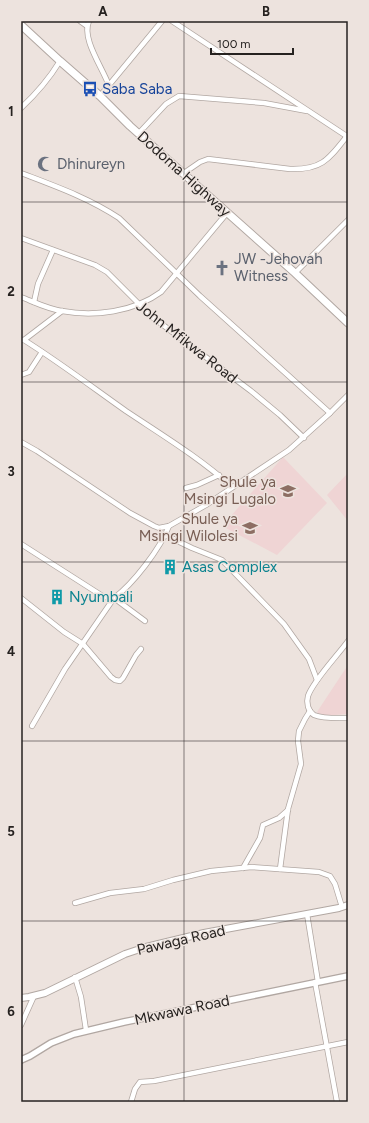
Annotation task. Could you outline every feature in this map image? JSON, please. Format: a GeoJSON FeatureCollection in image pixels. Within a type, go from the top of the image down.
{"type":"FeatureCollection","features":[{"type":"Feature","properties":{"kind":"highway","name":"Dodoma Highway"},"geometry":{"type":"LineString","coordinates":[[21,25],[100,96],[115,112],[295,273],[348,323]]}},
{"type":"Feature","properties":{"kind":"main road","name":"Pawaga Road"},"geometry":{"type":"LineString","coordinates":[[21,998],[34,996],[45,992],[125,954],[146,947],[204,933],[345,906]]}},
{"type":"Feature","properties":{"kind":"street"},"geometry":{"type":"LineString","coordinates":[[80,21],[87,26]]}},
{"type":"Feature","properties":{"kind":"street"},"geometry":{"type":"LineString","coordinates":[[89,21],[87,26],[90,42],[108,86]]}},
{"type":"Feature","properties":{"kind":"street"},"geometry":{"type":"LineString","coordinates":[[100,96],[162,21]]}},
{"type":"Feature","properties":{"kind":"street"},"geometry":{"type":"LineString","coordinates":[[172,21],[347,136],[333,154],[324,162],[310,167],[290,169],[208,159],[200,162],[184,173]]}},
{"type":"Feature","properties":{"kind":"street"},"geometry":{"type":"LineString","coordinates":[[21,108],[49,78],[60,61]]}},
{"type":"Feature","properties":{"kind":"street"},"geometry":{"type":"LineString","coordinates":[[139,133],[166,104],[179,96],[257,103],[309,111]]}},
{"type":"Feature","properties":{"kind":"street"},"geometry":{"type":"LineString","coordinates":[[21,173],[87,200],[104,208],[119,218],[200,296],[330,413]]}},
{"type":"Feature","properties":{"kind":"street"},"geometry":{"type":"LineString","coordinates":[[21,297],[62,311],[97,313],[109,312],[139,305],[152,299],[161,292],[227,213]]}},
{"type":"Feature","properties":{"kind":"street"},"geometry":{"type":"LineString","coordinates":[[295,273],[348,220]]}},
{"type":"Feature","properties":{"kind":"street","name":"John Mfikwa Road"},"geometry":{"type":"LineString","coordinates":[[21,238],[95,265],[107,272],[139,305],[168,330],[280,415],[304,438]]}},
{"type":"Feature","properties":{"kind":"street"},"geometry":{"type":"LineString","coordinates":[[34,302],[38,284],[53,250]]}},
{"type":"Feature","properties":{"kind":"street"},"geometry":{"type":"LineString","coordinates":[[62,311],[23,340],[122,408],[160,432],[219,475],[232,487]]}},
{"type":"Feature","properties":{"kind":"street"},"geometry":{"type":"LineString","coordinates":[[21,375],[29,372],[42,352]]}},
{"type":"Feature","properties":{"kind":"street"},"geometry":{"type":"LineString","coordinates":[[21,442],[130,513],[159,528],[169,526],[206,505],[289,450],[304,438],[348,395]]}},
{"type":"Feature","properties":{"kind":"street"},"geometry":{"type":"LineString","coordinates":[[186,488],[197,485],[219,475]]}},
{"type":"Feature","properties":{"kind":"street"},"geometry":{"type":"LineString","coordinates":[[32,726],[65,669],[82,644],[114,598],[133,580],[165,535],[169,526]]}},
{"type":"Feature","properties":{"kind":"street"},"geometry":{"type":"LineString","coordinates":[[165,535],[222,560],[260,601],[284,624],[309,659],[318,680]]}},
{"type":"Feature","properties":{"kind":"street"},"geometry":{"type":"LineString","coordinates":[[21,544],[104,597],[114,598],[145,621]]}},
{"type":"Feature","properties":{"kind":"street"},"geometry":{"type":"LineString","coordinates":[[21,598],[64,632],[82,644],[105,671],[115,680],[120,681],[125,676],[133,660],[142,649]]}},
{"type":"Feature","properties":{"kind":"street"},"geometry":{"type":"LineString","coordinates":[[348,641],[307,697],[307,706],[310,712],[321,717],[348,718]]}},
{"type":"Feature","properties":{"kind":"street"},"geometry":{"type":"LineString","coordinates":[[280,869],[288,809],[301,764],[298,741],[299,731],[310,712]]}},
{"type":"Feature","properties":{"kind":"street"},"geometry":{"type":"LineString","coordinates":[[243,868],[260,838],[263,825],[279,818],[288,809]]}},
{"type":"Feature","properties":{"kind":"street"},"geometry":{"type":"LineString","coordinates":[[75,904],[110,893],[144,889],[193,875],[224,869],[267,868],[319,872],[330,876],[345,906]]}},
{"type":"Feature","properties":{"kind":"street"},"geometry":{"type":"LineString","coordinates":[[307,914],[326,1047],[338,1102]]}},
{"type":"Feature","properties":{"kind":"street","name":"Mkwawa Road"},"geometry":{"type":"LineString","coordinates":[[21,1060],[62,1038],[86,1030],[348,976]]}},
{"type":"Feature","properties":{"kind":"street"},"geometry":{"type":"LineString","coordinates":[[76,977],[81,997],[86,1030]]}},
{"type":"Feature","properties":{"kind":"street"},"geometry":{"type":"LineString","coordinates":[[21,1025],[34,996]]}},
{"type":"Feature","properties":{"kind":"street"},"geometry":{"type":"LineString","coordinates":[[131,1102],[135,1089],[140,1082],[154,1081],[348,1042]]}},
{"type":"Feature","properties":{"kind":"shaded area"},"geometry":{"type":"Polygon","coordinates":[[[283,457],[327,503],[277,555],[222,526],[283,457]]]}},
{"type":"Feature","properties":{"kind":"shaded area"},"geometry":{"type":"Polygon","coordinates":[[[348,473],[348,521],[327,495],[348,473]]]}},
{"type":"Feature","properties":{"kind":"shaded area"},"geometry":{"type":"Polygon","coordinates":[[[348,665],[348,714],[320,716],[317,712],[348,665]]]}},
{"type":"Feature","properties":{"kind":"place","name":"Saba Saba"},"geometry":{"type":"Point","coordinates":[90,89]}},
{"type":"Feature","properties":{"kind":"place","name":"Dhinureyn"},"geometry":{"type":"Point","coordinates":[45,164]}},
{"type":"Feature","properties":{"kind":"place","name":"JW -Jehovah Witness"},"geometry":{"type":"Point","coordinates":[222,268]}},
{"type":"Feature","properties":{"kind":"place","name":"Shule ya Msingi Lugalo"},"geometry":{"type":"Point","coordinates":[288,491]}},
{"type":"Feature","properties":{"kind":"place","name":"Shule ya Msingi Wilolesi"},"geometry":{"type":"Point","coordinates":[250,528]}},
{"type":"Feature","properties":{"kind":"place","name":"Asas Complex"},"geometry":{"type":"Point","coordinates":[170,567]}},
{"type":"Feature","properties":{"kind":"place","name":"Nyumbali"},"geometry":{"type":"Point","coordinates":[57,597]}}]}
